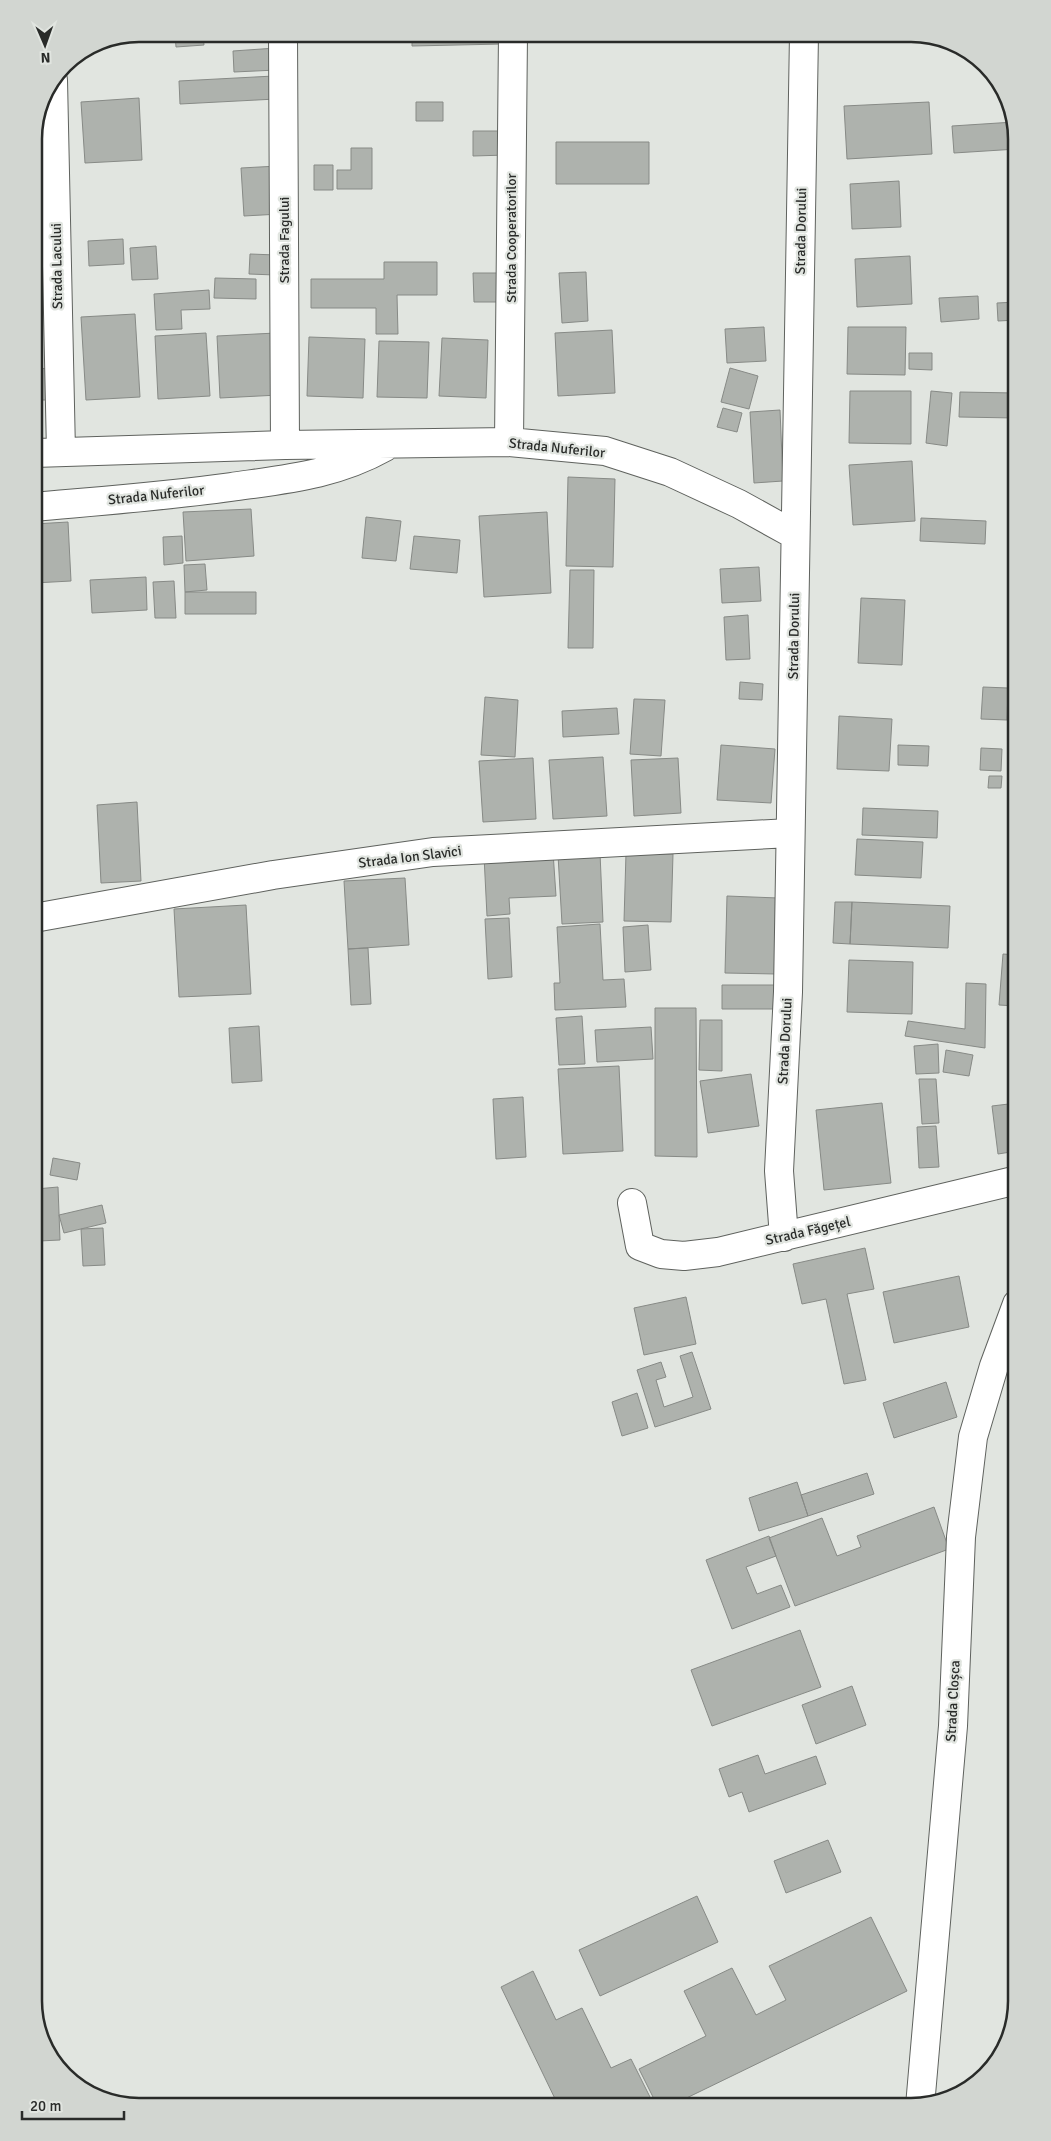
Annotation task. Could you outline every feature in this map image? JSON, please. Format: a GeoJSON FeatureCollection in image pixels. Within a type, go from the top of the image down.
{"type":"FeatureCollection","features":[{"type":"Feature","properties":{"kind":"street","name":"Strada Fagului"},"geometry":{"type":"LineString","coordinates":[[283,43],[285,445]]}},
{"type":"Feature","properties":{"kind":"street","name":"Strada Cooperatorilor"},"geometry":{"type":"LineString","coordinates":[[510,442],[513,43]]}},
{"type":"Feature","properties":{"kind":"street","name":"Strada Dorului"},"geometry":{"type":"LineString","coordinates":[[784,1238],[779,1171],[788,992],[804,43]]}},
{"type":"Feature","properties":{"kind":"street","name":"Strada Lacului"},"geometry":{"type":"LineString","coordinates":[[53,94],[61,452]]}},
{"type":"Feature","properties":{"kind":"street","name":"Strada Nuferilor"},"geometry":{"type":"LineString","coordinates":[[43,453],[285,445],[510,442],[605,451],[670,472],[739,504],[795,535]]}},
{"type":"Feature","properties":{"kind":"street","name":"Strada Nuferilor"},"geometry":{"type":"LineString","coordinates":[[43,506],[148,497],[304,476],[351,465],[392,444]]}},
{"type":"Feature","properties":{"kind":"street","name":"Strada Ion Slavici"},"geometry":{"type":"LineString","coordinates":[[43,916],[273,875],[433,852],[790,833]]}},
{"type":"Feature","properties":{"kind":"street","name":"Strada Făgețel"},"geometry":{"type":"LineString","coordinates":[[632,1203],[640,1246],[661,1254],[684,1256],[718,1252],[784,1238],[1008,1182]]}},
{"type":"Feature","properties":{"kind":"street","name":"Strada Cloșca"},"geometry":{"type":"LineString","coordinates":[[921,2098],[953,1726],[961,1537],[973,1437],[994,1366],[1008,1328]]}},
{"type":"Feature","properties":{"kind":"building"},"geometry":{"type":"Polygon","coordinates":[[[176,43],[204,43],[204,45],[176,47],[176,43]]]}},
{"type":"Feature","properties":{"kind":"building"},"geometry":{"type":"Polygon","coordinates":[[[412,43],[503,43],[503,44],[412,46],[412,43]]]}},
{"type":"Feature","properties":{"kind":"building"},"geometry":{"type":"Polygon","coordinates":[[[276,48],[277,70],[234,72],[233,51],[276,48]]]}},
{"type":"Feature","properties":{"kind":"building"},"geometry":{"type":"Polygon","coordinates":[[[274,76],[276,99],[180,104],[179,81],[274,76]]]}},
{"type":"Feature","properties":{"kind":"building"},"geometry":{"type":"Polygon","coordinates":[[[139,98],[142,160],[85,163],[81,102],[139,98]]]}},
{"type":"Feature","properties":{"kind":"building"},"geometry":{"type":"Polygon","coordinates":[[[416,102],[443,102],[443,121],[416,121],[416,102]]]}},
{"type":"Feature","properties":{"kind":"building"},"geometry":{"type":"Polygon","coordinates":[[[929,102],[932,154],[847,159],[844,106],[929,102]]]}},
{"type":"Feature","properties":{"kind":"building"},"geometry":{"type":"Polygon","coordinates":[[[1007,122],[1008,150],[954,153],[952,126],[1007,122]]]}},
{"type":"Feature","properties":{"kind":"building"},"geometry":{"type":"Polygon","coordinates":[[[473,131],[507,131],[507,155],[473,156],[473,131]]]}},
{"type":"Feature","properties":{"kind":"building"},"geometry":{"type":"Polygon","coordinates":[[[556,142],[649,142],[649,184],[556,184],[556,142]]]}},
{"type":"Feature","properties":{"kind":"building"},"geometry":{"type":"Polygon","coordinates":[[[351,148],[372,148],[372,189],[337,189],[337,170],[351,170],[351,148]]]}},
{"type":"Feature","properties":{"kind":"building"},"geometry":{"type":"Polygon","coordinates":[[[314,165],[333,165],[333,190],[314,190],[314,165]]]}},
{"type":"Feature","properties":{"kind":"building"},"geometry":{"type":"Polygon","coordinates":[[[278,166],[280,214],[244,216],[241,168],[278,166]]]}},
{"type":"Feature","properties":{"kind":"building"},"geometry":{"type":"Polygon","coordinates":[[[899,181],[901,227],[852,229],[850,184],[899,181]]]}},
{"type":"Feature","properties":{"kind":"building"},"geometry":{"type":"Polygon","coordinates":[[[123,239],[124,264],[89,266],[88,241],[123,239]]]}},
{"type":"Feature","properties":{"kind":"building"},"geometry":{"type":"Polygon","coordinates":[[[156,246],[158,279],[132,280],[130,248],[156,246]]]}},
{"type":"Feature","properties":{"kind":"building"},"geometry":{"type":"Polygon","coordinates":[[[250,254],[276,255],[275,275],[249,274],[250,254]]]}},
{"type":"Feature","properties":{"kind":"building"},"geometry":{"type":"Polygon","coordinates":[[[910,256],[912,304],[857,307],[855,259],[910,256]]]}},
{"type":"Feature","properties":{"kind":"building"},"geometry":{"type":"Polygon","coordinates":[[[384,262],[437,262],[437,295],[397,295],[398,334],[376,334],[376,308],[311,308],[311,279],[384,279],[384,262]]]}},
{"type":"Feature","properties":{"kind":"building"},"geometry":{"type":"Polygon","coordinates":[[[586,272],[588,321],[562,323],[559,273],[586,272]]]}},
{"type":"Feature","properties":{"kind":"building"},"geometry":{"type":"Polygon","coordinates":[[[473,273],[505,273],[505,302],[474,302],[473,273]]]}},
{"type":"Feature","properties":{"kind":"building"},"geometry":{"type":"Polygon","coordinates":[[[215,278],[256,279],[256,299],[214,298],[215,278]]]}},
{"type":"Feature","properties":{"kind":"building"},"geometry":{"type":"Polygon","coordinates":[[[43,286],[45,286],[46,309],[43,309],[43,286]]]}},
{"type":"Feature","properties":{"kind":"building"},"geometry":{"type":"Polygon","coordinates":[[[209,290],[210,309],[181,310],[182,329],[156,330],[154,294],[209,290]]]}},
{"type":"Feature","properties":{"kind":"building"},"geometry":{"type":"Polygon","coordinates":[[[978,296],[979,319],[941,322],[939,298],[978,296]]]}},
{"type":"Feature","properties":{"kind":"building"},"geometry":{"type":"Polygon","coordinates":[[[1008,302],[1008,320],[998,321],[997,303],[1008,302]]]}},
{"type":"Feature","properties":{"kind":"building"},"geometry":{"type":"Polygon","coordinates":[[[135,314],[140,397],[86,400],[81,317],[135,314]]]}},
{"type":"Feature","properties":{"kind":"building"},"geometry":{"type":"Polygon","coordinates":[[[764,327],[766,361],[727,363],[725,329],[764,327]]]}},
{"type":"Feature","properties":{"kind":"building"},"geometry":{"type":"Polygon","coordinates":[[[848,327],[906,327],[905,375],[847,374],[848,327]]]}},
{"type":"Feature","properties":{"kind":"building"},"geometry":{"type":"Polygon","coordinates":[[[612,330],[615,393],[558,396],[555,333],[612,330]]]}},
{"type":"Feature","properties":{"kind":"building"},"geometry":{"type":"Polygon","coordinates":[[[206,333],[210,396],[158,399],[155,336],[206,333]]]}},
{"type":"Feature","properties":{"kind":"building"},"geometry":{"type":"Polygon","coordinates":[[[276,333],[279,395],[220,398],[217,336],[276,333]]]}},
{"type":"Feature","properties":{"kind":"building"},"geometry":{"type":"Polygon","coordinates":[[[309,337],[365,339],[363,398],[307,396],[309,337]]]}},
{"type":"Feature","properties":{"kind":"building"},"geometry":{"type":"Polygon","coordinates":[[[442,338],[488,340],[486,398],[439,396],[442,338]]]}},
{"type":"Feature","properties":{"kind":"building"},"geometry":{"type":"Polygon","coordinates":[[[379,341],[429,342],[427,398],[377,397],[379,341]]]}},
{"type":"Feature","properties":{"kind":"building"},"geometry":{"type":"Polygon","coordinates":[[[909,353],[932,353],[932,370],[909,369],[909,353]]]}},
{"type":"Feature","properties":{"kind":"building"},"geometry":{"type":"Polygon","coordinates":[[[54,368],[55,400],[43,400],[43,369],[54,368]]]}},
{"type":"Feature","properties":{"kind":"building"},"geometry":{"type":"Polygon","coordinates":[[[730,368],[758,376],[749,409],[721,402],[730,368]]]}},
{"type":"Feature","properties":{"kind":"building"},"geometry":{"type":"Polygon","coordinates":[[[850,391],[911,391],[911,444],[849,443],[850,391]]]}},
{"type":"Feature","properties":{"kind":"building"},"geometry":{"type":"Polygon","coordinates":[[[931,391],[952,393],[947,446],[926,443],[931,391]]]}},
{"type":"Feature","properties":{"kind":"building"},"geometry":{"type":"Polygon","coordinates":[[[960,392],[1008,393],[1008,418],[959,417],[960,392]]]}},
{"type":"Feature","properties":{"kind":"building"},"geometry":{"type":"Polygon","coordinates":[[[723,408],[742,413],[737,432],[717,427],[723,408]]]}},
{"type":"Feature","properties":{"kind":"building"},"geometry":{"type":"Polygon","coordinates":[[[780,410],[783,481],[754,483],[750,412],[780,410]]]}},
{"type":"Feature","properties":{"kind":"building"},"geometry":{"type":"Polygon","coordinates":[[[912,461],[915,521],[853,525],[849,465],[912,461]]]}},
{"type":"Feature","properties":{"kind":"building"},"geometry":{"type":"Polygon","coordinates":[[[568,477],[615,479],[613,567],[566,566],[568,477]]]}},
{"type":"Feature","properties":{"kind":"building"},"geometry":{"type":"Polygon","coordinates":[[[251,509],[254,556],[186,561],[183,512],[251,509]]]}},
{"type":"Feature","properties":{"kind":"building"},"geometry":{"type":"Polygon","coordinates":[[[547,512],[551,593],[484,597],[479,516],[547,512]]]}},
{"type":"Feature","properties":{"kind":"building"},"geometry":{"type":"Polygon","coordinates":[[[366,517],[401,521],[396,561],[362,558],[366,517]]]}},
{"type":"Feature","properties":{"kind":"building"},"geometry":{"type":"Polygon","coordinates":[[[921,518],[986,521],[985,544],[920,541],[921,518]]]}},
{"type":"Feature","properties":{"kind":"building"},"geometry":{"type":"Polygon","coordinates":[[[68,522],[71,581],[43,583],[43,523],[68,522]]]}},
{"type":"Feature","properties":{"kind":"building"},"geometry":{"type":"Polygon","coordinates":[[[182,536],[183,563],[164,565],[163,537],[182,536]]]}},
{"type":"Feature","properties":{"kind":"building"},"geometry":{"type":"Polygon","coordinates":[[[414,536],[460,540],[457,573],[410,569],[414,536]]]}},
{"type":"Feature","properties":{"kind":"building"},"geometry":{"type":"Polygon","coordinates":[[[205,564],[207,590],[185,592],[184,565],[205,564]]]}},
{"type":"Feature","properties":{"kind":"building"},"geometry":{"type":"Polygon","coordinates":[[[759,567],[761,601],[722,603],[720,569],[759,567]]]}},
{"type":"Feature","properties":{"kind":"building"},"geometry":{"type":"Polygon","coordinates":[[[570,570],[594,570],[593,648],[568,648],[570,570]]]}},
{"type":"Feature","properties":{"kind":"building"},"geometry":{"type":"Polygon","coordinates":[[[146,577],[147,610],[92,613],[90,580],[146,577]]]}},
{"type":"Feature","properties":{"kind":"building"},"geometry":{"type":"Polygon","coordinates":[[[174,581],[176,618],[155,618],[153,582],[174,581]]]}},
{"type":"Feature","properties":{"kind":"building"},"geometry":{"type":"Polygon","coordinates":[[[185,592],[256,592],[256,614],[185,614],[185,592]]]}},
{"type":"Feature","properties":{"kind":"building"},"geometry":{"type":"Polygon","coordinates":[[[861,598],[905,600],[902,665],[858,663],[861,598]]]}},
{"type":"Feature","properties":{"kind":"building"},"geometry":{"type":"Polygon","coordinates":[[[748,615],[750,659],[726,660],[724,617],[748,615]]]}},
{"type":"Feature","properties":{"kind":"building"},"geometry":{"type":"Polygon","coordinates":[[[740,682],[763,684],[762,700],[739,699],[740,682]]]}},
{"type":"Feature","properties":{"kind":"building"},"geometry":{"type":"Polygon","coordinates":[[[983,687],[1008,688],[1007,720],[981,719],[983,687]]]}},
{"type":"Feature","properties":{"kind":"building"},"geometry":{"type":"Polygon","coordinates":[[[485,697],[518,700],[515,757],[481,755],[485,697]]]}},
{"type":"Feature","properties":{"kind":"building"},"geometry":{"type":"Polygon","coordinates":[[[634,699],[665,700],[661,756],[630,754],[634,699]]]}},
{"type":"Feature","properties":{"kind":"building"},"geometry":{"type":"Polygon","coordinates":[[[617,708],[619,734],[563,737],[562,711],[617,708]]]}},
{"type":"Feature","properties":{"kind":"building"},"geometry":{"type":"Polygon","coordinates":[[[839,716],[892,719],[889,771],[837,769],[839,716]]]}},
{"type":"Feature","properties":{"kind":"building"},"geometry":{"type":"Polygon","coordinates":[[[721,745],[775,749],[771,803],[717,800],[721,745]]]}},
{"type":"Feature","properties":{"kind":"building"},"geometry":{"type":"Polygon","coordinates":[[[898,745],[929,746],[928,766],[898,765],[898,745]]]}},
{"type":"Feature","properties":{"kind":"building"},"geometry":{"type":"Polygon","coordinates":[[[981,748],[1002,749],[1001,771],[980,770],[981,748]]]}},
{"type":"Feature","properties":{"kind":"building"},"geometry":{"type":"Polygon","coordinates":[[[603,757],[607,816],[553,819],[549,760],[603,757]]]}},
{"type":"Feature","properties":{"kind":"building"},"geometry":{"type":"Polygon","coordinates":[[[533,758],[536,819],[483,822],[479,761],[533,758]]]}},
{"type":"Feature","properties":{"kind":"building"},"geometry":{"type":"Polygon","coordinates":[[[678,758],[681,813],[634,816],[631,760],[678,758]]]}},
{"type":"Feature","properties":{"kind":"building"},"geometry":{"type":"Polygon","coordinates":[[[989,776],[1002,776],[1001,788],[988,788],[989,776]]]}},
{"type":"Feature","properties":{"kind":"building"},"geometry":{"type":"Polygon","coordinates":[[[137,802],[141,881],[101,883],[97,805],[137,802]]]}},
{"type":"Feature","properties":{"kind":"building"},"geometry":{"type":"Polygon","coordinates":[[[863,808],[938,811],[937,838],[862,835],[863,808]]]}},
{"type":"Feature","properties":{"kind":"building"},"geometry":{"type":"Polygon","coordinates":[[[857,839],[923,842],[921,878],[855,875],[857,839]]]}},
{"type":"Feature","properties":{"kind":"building"},"geometry":{"type":"Polygon","coordinates":[[[553,852],[556,896],[509,898],[510,914],[487,916],[484,856],[553,852]]]}},
{"type":"Feature","properties":{"kind":"building"},"geometry":{"type":"Polygon","coordinates":[[[600,853],[603,922],[562,924],[558,855],[600,853]]]}},
{"type":"Feature","properties":{"kind":"building"},"geometry":{"type":"Polygon","coordinates":[[[626,853],[673,854],[671,922],[624,921],[626,853]]]}},
{"type":"Feature","properties":{"kind":"building"},"geometry":{"type":"Polygon","coordinates":[[[405,878],[409,945],[348,949],[344,881],[405,878]]]}},
{"type":"Feature","properties":{"kind":"building"},"geometry":{"type":"Polygon","coordinates":[[[727,896],[778,898],[776,974],[725,973],[727,896]]]}},
{"type":"Feature","properties":{"kind":"building"},"geometry":{"type":"Polygon","coordinates":[[[835,902],[852,902],[850,944],[833,943],[835,902]]]}},
{"type":"Feature","properties":{"kind":"building"},"geometry":{"type":"Polygon","coordinates":[[[852,902],[950,906],[948,948],[850,944],[852,902]]]}},
{"type":"Feature","properties":{"kind":"building"},"geometry":{"type":"Polygon","coordinates":[[[246,905],[251,994],[179,997],[174,909],[246,905]]]}},
{"type":"Feature","properties":{"kind":"building"},"geometry":{"type":"Polygon","coordinates":[[[509,918],[512,977],[488,979],[485,919],[509,918]]]}},
{"type":"Feature","properties":{"kind":"building"},"geometry":{"type":"Polygon","coordinates":[[[600,924],[603,980],[624,979],[626,1007],[555,1010],[554,983],[560,983],[557,927],[600,924]]]}},
{"type":"Feature","properties":{"kind":"building"},"geometry":{"type":"Polygon","coordinates":[[[648,925],[651,970],[625,972],[623,927],[648,925]]]}},
{"type":"Feature","properties":{"kind":"building"},"geometry":{"type":"Polygon","coordinates":[[[368,948],[371,1004],[351,1005],[348,949],[368,948]]]}},
{"type":"Feature","properties":{"kind":"building"},"geometry":{"type":"Polygon","coordinates":[[[1003,954],[1008,954],[1008,1006],[999,1005],[1003,954]]]}},
{"type":"Feature","properties":{"kind":"building"},"geometry":{"type":"Polygon","coordinates":[[[849,960],[913,962],[912,1014],[847,1012],[849,960]]]}},
{"type":"Feature","properties":{"kind":"building"},"geometry":{"type":"Polygon","coordinates":[[[966,983],[986,984],[985,1048],[905,1036],[908,1021],[965,1029],[966,983]]]}},
{"type":"Feature","properties":{"kind":"building"},"geometry":{"type":"Polygon","coordinates":[[[722,985],[780,985],[780,1009],[722,1009],[722,985]]]}},
{"type":"Feature","properties":{"kind":"building"},"geometry":{"type":"Polygon","coordinates":[[[655,1008],[696,1008],[697,1157],[655,1156],[655,1008]]]}},
{"type":"Feature","properties":{"kind":"building"},"geometry":{"type":"Polygon","coordinates":[[[582,1016],[585,1064],[559,1065],[556,1018],[582,1016]]]}},
{"type":"Feature","properties":{"kind":"building"},"geometry":{"type":"Polygon","coordinates":[[[700,1020],[722,1020],[722,1071],[699,1070],[700,1020]]]}},
{"type":"Feature","properties":{"kind":"building"},"geometry":{"type":"Polygon","coordinates":[[[259,1026],[262,1081],[232,1083],[229,1028],[259,1026]]]}},
{"type":"Feature","properties":{"kind":"building"},"geometry":{"type":"Polygon","coordinates":[[[651,1027],[653,1059],[597,1062],[595,1030],[651,1027]]]}},
{"type":"Feature","properties":{"kind":"building"},"geometry":{"type":"Polygon","coordinates":[[[938,1044],[939,1073],[916,1074],[914,1046],[938,1044]]]}},
{"type":"Feature","properties":{"kind":"building"},"geometry":{"type":"Polygon","coordinates":[[[946,1050],[973,1055],[969,1076],[943,1072],[946,1050]]]}},
{"type":"Feature","properties":{"kind":"building"},"geometry":{"type":"Polygon","coordinates":[[[619,1066],[623,1151],[563,1154],[558,1069],[619,1066]]]}},
{"type":"Feature","properties":{"kind":"building"},"geometry":{"type":"Polygon","coordinates":[[[751,1074],[759,1126],[708,1133],[700,1081],[751,1074]]]}},
{"type":"Feature","properties":{"kind":"building"},"geometry":{"type":"Polygon","coordinates":[[[919,1079],[936,1079],[939,1123],[922,1124],[919,1079]]]}},
{"type":"Feature","properties":{"kind":"building"},"geometry":{"type":"Polygon","coordinates":[[[523,1097],[526,1157],[496,1159],[493,1099],[523,1097]]]}},
{"type":"Feature","properties":{"kind":"building"},"geometry":{"type":"Polygon","coordinates":[[[882,1103],[891,1183],[824,1190],[816,1110],[882,1103]]]}},
{"type":"Feature","properties":{"kind":"building"},"geometry":{"type":"Polygon","coordinates":[[[1008,1104],[1008,1152],[998,1154],[992,1106],[1008,1104]]]}},
{"type":"Feature","properties":{"kind":"building"},"geometry":{"type":"Polygon","coordinates":[[[936,1126],[939,1167],[919,1168],[917,1127],[936,1126]]]}},
{"type":"Feature","properties":{"kind":"building"},"geometry":{"type":"Polygon","coordinates":[[[53,1158],[80,1163],[77,1180],[50,1175],[53,1158]]]}},
{"type":"Feature","properties":{"kind":"building"},"geometry":{"type":"Polygon","coordinates":[[[58,1187],[60,1240],[42,1241],[42,1188],[58,1187]]]}},
{"type":"Feature","properties":{"kind":"building"},"geometry":{"type":"Polygon","coordinates":[[[102,1205],[106,1223],[64,1233],[59,1215],[102,1205]]]}},
{"type":"Feature","properties":{"kind":"building"},"geometry":{"type":"Polygon","coordinates":[[[103,1228],[105,1265],[83,1266],[81,1229],[103,1228]]]}},
{"type":"Feature","properties":{"kind":"building"},"geometry":{"type":"Polygon","coordinates":[[[865,1248],[874,1289],[847,1294],[866,1380],[844,1384],[826,1299],[802,1304],[793,1264],[865,1248]]]}},
{"type":"Feature","properties":{"kind":"building"},"geometry":{"type":"Polygon","coordinates":[[[959,1276],[969,1327],[894,1343],[883,1292],[959,1276]]]}},
{"type":"Feature","properties":{"kind":"building"},"geometry":{"type":"Polygon","coordinates":[[[686,1297],[696,1344],[644,1355],[634,1308],[686,1297]]]}},
{"type":"Feature","properties":{"kind":"building"},"geometry":{"type":"Polygon","coordinates":[[[692,1352],[711,1409],[655,1427],[637,1370],[661,1362],[666,1377],[656,1380],[664,1407],[693,1397],[680,1356],[692,1352]]]}},
{"type":"Feature","properties":{"kind":"building"},"geometry":{"type":"Polygon","coordinates":[[[946,1382],[957,1417],[894,1438],[883,1403],[946,1382]]]}},
{"type":"Feature","properties":{"kind":"building"},"geometry":{"type":"Polygon","coordinates":[[[637,1393],[648,1428],[622,1436],[612,1402],[637,1393]]]}},
{"type":"Feature","properties":{"kind":"building"},"geometry":{"type":"Polygon","coordinates":[[[867,1473],[874,1494],[808,1516],[801,1495],[867,1473]]]}},
{"type":"Feature","properties":{"kind":"building"},"geometry":{"type":"Polygon","coordinates":[[[797,1482],[808,1516],[759,1531],[749,1498],[797,1482]]]}},
{"type":"Feature","properties":{"kind":"building"},"geometry":{"type":"Polygon","coordinates":[[[934,1507],[949,1549],[795,1606],[769,1538],[822,1518],[837,1556],[861,1547],[857,1536],[934,1507]]]}},
{"type":"Feature","properties":{"kind":"building"},"geometry":{"type":"Polygon","coordinates":[[[769,1536],[776,1556],[746,1567],[757,1594],[781,1585],[790,1607],[732,1629],[706,1560],[769,1536]]]}},
{"type":"Feature","properties":{"kind":"building"},"geometry":{"type":"Polygon","coordinates":[[[800,1630],[821,1687],[712,1726],[691,1670],[800,1630]]]}},
{"type":"Feature","properties":{"kind":"building"},"geometry":{"type":"Polygon","coordinates":[[[852,1686],[866,1725],[816,1744],[802,1705],[852,1686]]]}},
{"type":"Feature","properties":{"kind":"building"},"geometry":{"type":"Polygon","coordinates":[[[758,1755],[765,1774],[816,1756],[826,1784],[749,1812],[742,1792],[729,1797],[719,1769],[758,1755]]]}},
{"type":"Feature","properties":{"kind":"building"},"geometry":{"type":"Polygon","coordinates":[[[828,1840],[841,1872],[786,1893],[774,1861],[828,1840]]]}},
{"type":"Feature","properties":{"kind":"building"},"geometry":{"type":"Polygon","coordinates":[[[697,1896],[718,1942],[600,1996],[579,1950],[697,1896]]]}},
{"type":"Feature","properties":{"kind":"building"},"geometry":{"type":"Polygon","coordinates":[[[871,1917],[907,1991],[687,2098],[654,2098],[639,2069],[706,2036],[684,1991],[732,1968],[756,2015],[786,2000],[769,1966],[871,1917]]]}},
{"type":"Feature","properties":{"kind":"building"},"geometry":{"type":"Polygon","coordinates":[[[533,1971],[556,2020],[582,2008],[611,2068],[631,2059],[650,2098],[555,2098],[501,1987],[533,1971]]]}}]}
